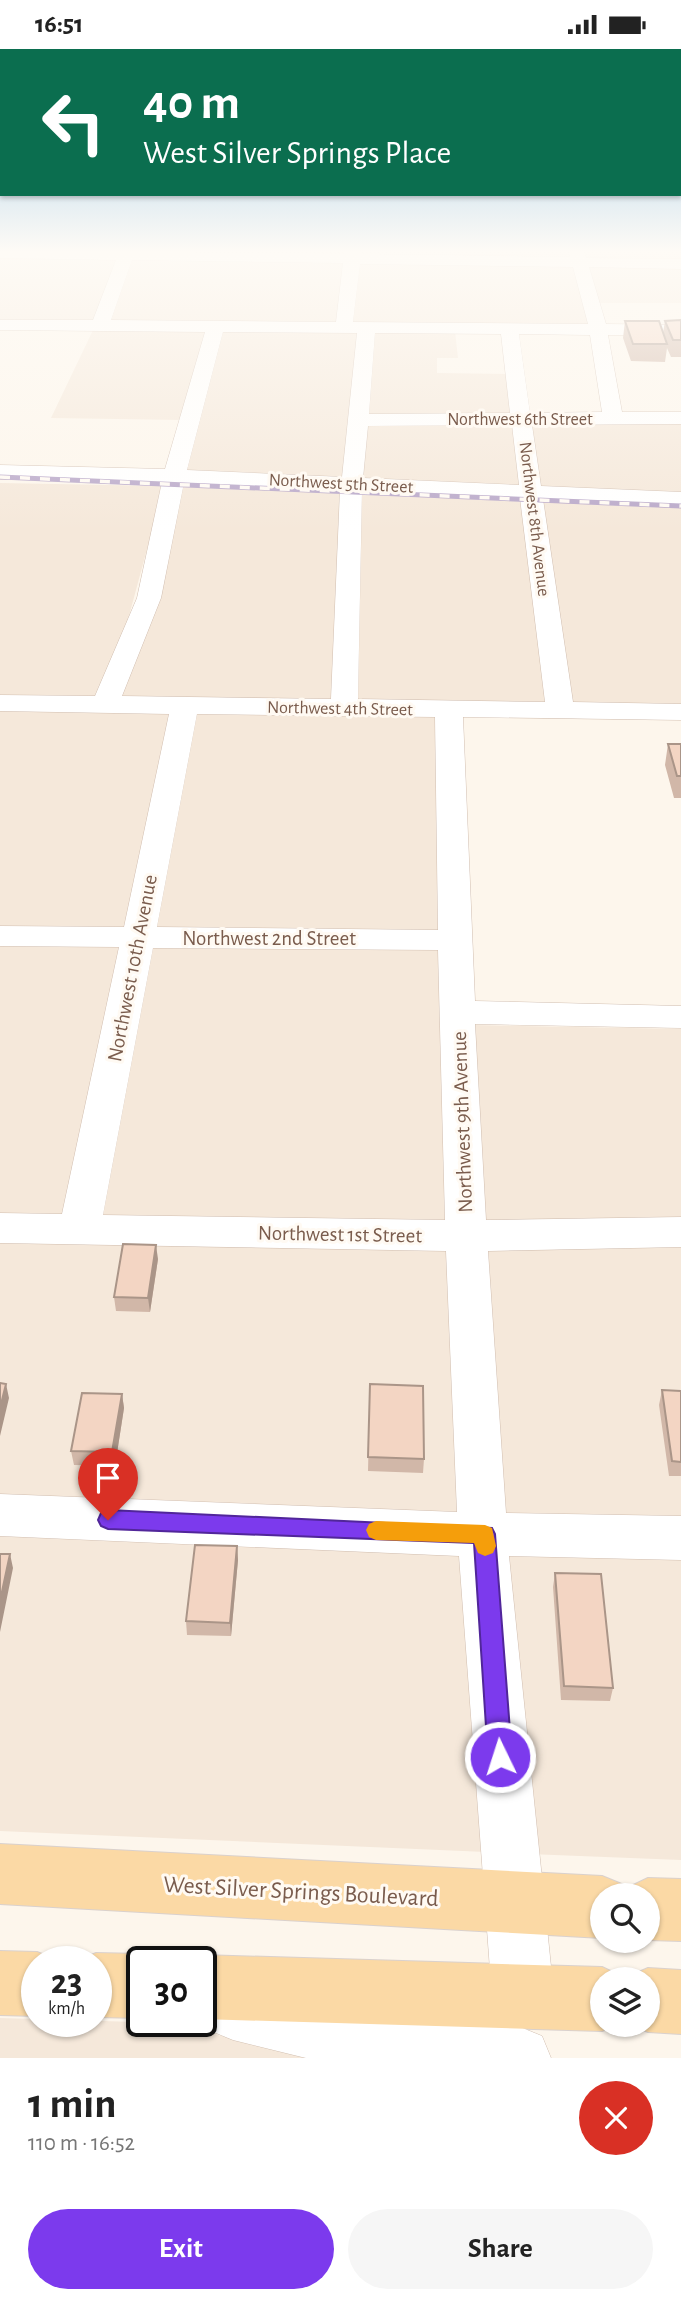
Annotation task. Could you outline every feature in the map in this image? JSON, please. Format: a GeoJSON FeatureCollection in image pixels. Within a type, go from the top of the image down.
{"type":"FeatureCollection","features":[{"type":"Feature","properties":{"kind":"main road","name":"West Silver Springs Boulevard"},"geometry":{"type":"LineString","coordinates":[[14,1878],[590,1906]]}},
{"type":"Feature","properties":{"kind":"main road"},"geometry":{"type":"LineString","coordinates":[[660,1909],[681,1910]]}},
{"type":"Feature","properties":{"kind":"main road"},"geometry":{"type":"LineString","coordinates":[[0,1983],[21,1984]]}},
{"type":"Feature","properties":{"kind":"main road"},"geometry":{"type":"LineString","coordinates":[[217,1987],[590,1999]]}},
{"type":"Feature","properties":{"kind":"main road"},"geometry":{"type":"LineString","coordinates":[[660,2001],[681,2002]]}},
{"type":"Feature","properties":{"kind":"street"},"geometry":{"type":"LineString","coordinates":[[104,705],[149,598],[174,476],[211,344]]}},
{"type":"Feature","properties":{"kind":"street"},"geometry":{"type":"LineString","coordinates":[[344,709],[352,483],[359,420],[357,344]]}},
{"type":"Feature","properties":{"kind":"street","name":"Northwest 8th Avenue"},"geometry":{"type":"LineString","coordinates":[[511,344],[560,710]]}},
{"type":"Feature","properties":{"kind":"street"},"geometry":{"type":"LineString","coordinates":[[600,344],[613,419]]}},
{"type":"Feature","properties":{"kind":"street","name":"Northwest 6th Street"},"geometry":{"type":"LineString","coordinates":[[359,420],[681,418]]}},
{"type":"Feature","properties":{"kind":"street","name":"Northwest 5th Street"},"geometry":{"type":"LineString","coordinates":[[0,472],[352,483],[532,494],[681,499]]}},
{"type":"Feature","properties":{"kind":"street","name":"Northwest 4th Street"},"geometry":{"type":"LineString","coordinates":[[0,703],[681,712]]}},
{"type":"Feature","properties":{"kind":"street","name":"Northwest 10th Avenue"},"geometry":{"type":"LineString","coordinates":[[79,1230],[185,706]]}},
{"type":"Feature","properties":{"kind":"street","name":"Northwest 9th Avenue"},"geometry":{"type":"LineString","coordinates":[[449,710],[454,940],[466,1236],[485,1534],[513,1903],[523,1996]]}},
{"type":"Feature","properties":{"kind":"street","name":"Northwest 2nd Street"},"geometry":{"type":"LineString","coordinates":[[0,936],[454,940]]}},
{"type":"Feature","properties":{"kind":"street"},"geometry":{"type":"LineString","coordinates":[[458,1012],[681,1017]]}},
{"type":"Feature","properties":{"kind":"street","name":"Northwest 1st Street"},"geometry":{"type":"LineString","coordinates":[[0,1228],[466,1236],[681,1232]]}},
{"type":"Feature","properties":{"kind":"street"},"geometry":{"type":"LineString","coordinates":[[0,1515],[485,1534],[681,1538]]}},
{"type":"Feature","properties":{"kind":"street"},"geometry":{"type":"LineString","coordinates":[[217,2005],[358,2040],[520,2058]]}},
{"type":"Feature","properties":{"kind":"shaded area"},"geometry":{"type":"Polygon","coordinates":[[[86,344],[205,344],[182,420],[51,418],[86,344]]]}},
{"type":"Feature","properties":{"kind":"shaded area"},"geometry":{"type":"Polygon","coordinates":[[[218,344],[358,344],[344,479],[183,472],[218,344]]]}},
{"type":"Feature","properties":{"kind":"shaded area"},"geometry":{"type":"Polygon","coordinates":[[[373,344],[456,344],[458,358],[437,358],[437,373],[509,374],[515,416],[367,416],[373,344]]]}},
{"type":"Feature","properties":{"kind":"shaded area"},"geometry":{"type":"Polygon","coordinates":[[[681,421],[681,496],[540,490],[530,422],[681,421]]]}},
{"type":"Feature","properties":{"kind":"shaded area"},"geometry":{"type":"Polygon","coordinates":[[[515,422],[523,489],[360,480],[366,423],[515,422]]]}},
{"type":"Feature","properties":{"kind":"shaded area"},"geometry":{"type":"Polygon","coordinates":[[[181,480],[343,486],[334,703],[117,699],[181,480]]]}},
{"type":"Feature","properties":{"kind":"shaded area"},"geometry":{"type":"Polygon","coordinates":[[[0,483],[164,486],[105,705],[0,703],[0,483]]]}},
{"type":"Feature","properties":{"kind":"shaded area"},"geometry":{"type":"Polygon","coordinates":[[[360,487],[525,497],[549,705],[355,703],[360,487]]]}},
{"type":"Feature","properties":{"kind":"shaded area"},"geometry":{"type":"Polygon","coordinates":[[[541,498],[681,503],[681,707],[569,705],[541,498]]]}},
{"type":"Feature","properties":{"kind":"shaded area"},"geometry":{"type":"Polygon","coordinates":[[[0,709],[174,712],[128,929],[0,928],[0,709]]]}},
{"type":"Feature","properties":{"kind":"shaded area"},"geometry":{"type":"Polygon","coordinates":[[[194,712],[439,716],[441,931],[153,929],[194,712]]]}},
{"type":"Feature","properties":{"kind":"shaded area"},"geometry":{"type":"Polygon","coordinates":[[[0,945],[124,946],[67,1217],[0,1215],[0,945]]]}},
{"type":"Feature","properties":{"kind":"shaded area"},"geometry":{"type":"Polygon","coordinates":[[[149,946],[442,948],[450,1223],[97,1217],[149,946]]]}},
{"type":"Feature","properties":{"kind":"shaded area"},"geometry":{"type":"Polygon","coordinates":[[[472,1025],[681,1029],[681,1220],[480,1223],[472,1025]]]}},
{"type":"Feature","properties":{"kind":"shaded area"},"geometry":{"type":"Polygon","coordinates":[[[0,1241],[451,1249],[466,1516],[0,1498],[0,1241]]]}},
{"type":"Feature","properties":{"kind":"shaded area"},"geometry":{"type":"Polygon","coordinates":[[[681,1245],[681,1520],[501,1517],[482,1249],[681,1245]]]}},
{"type":"Feature","properties":{"kind":"shaded area"},"geometry":{"type":"Polygon","coordinates":[[[0,1533],[468,1552],[486,1852],[0,1831],[0,1533]]]}},
{"type":"Feature","properties":{"kind":"shaded area"},"geometry":{"type":"Polygon","coordinates":[[[504,1553],[681,1557],[681,1860],[529,1854],[504,1553]]]}},
{"type":"Feature","properties":{"kind":"shaded area"},"geometry":{"type":"Polygon","coordinates":[[[0,2018],[21,2019],[21,2037],[112,2037],[112,2021],[126,2022],[126,2037],[217,2037],[217,2035],[310,2058],[0,2058],[0,2018]]]}},
{"type":"Feature","properties":{"kind":"building"},"geometry":{"type":"Polygon","coordinates":[[[668,744],[681,744],[681,776],[677,776],[668,744]]]}},
{"type":"Feature","properties":{"kind":"building"},"geometry":{"type":"Polygon","coordinates":[[[123,1244],[156,1245],[148,1298],[114,1297],[123,1244]]]}},
{"type":"Feature","properties":{"kind":"building"},"geometry":{"type":"Polygon","coordinates":[[[0,1383],[6,1384],[0,1408],[0,1383]]]}},
{"type":"Feature","properties":{"kind":"building"},"geometry":{"type":"Polygon","coordinates":[[[370,1384],[423,1386],[424,1459],[368,1457],[370,1384]]]}},
{"type":"Feature","properties":{"kind":"building"},"geometry":{"type":"Polygon","coordinates":[[[662,1390],[681,1391],[681,1462],[672,1461],[662,1390]]]}},
{"type":"Feature","properties":{"kind":"building"},"geometry":{"type":"Polygon","coordinates":[[[82,1393],[122,1394],[112,1452],[71,1451],[82,1393]]]}},
{"type":"Feature","properties":{"kind":"building"},"geometry":{"type":"Polygon","coordinates":[[[195,1545],[237,1546],[230,1623],[186,1621],[195,1545]]]}},
{"type":"Feature","properties":{"kind":"building"},"geometry":{"type":"Polygon","coordinates":[[[0,1554],[10,1554],[0,1601],[0,1554]]]}},
{"type":"Feature","properties":{"kind":"building"},"geometry":{"type":"Polygon","coordinates":[[[555,1573],[601,1574],[613,1688],[564,1686],[555,1573]]]}},
{"type":"Feature","properties":{"kind":"railway"},"geometry":{"type":"LineString","coordinates":[[0,477],[681,506]]}},
{"type":"Feature","properties":{"kind":"slow traffic"},"geometry":{"type":"LineString","coordinates":[[376,1530],[485,1534],[485,1546]]}},
{"type":"Feature","properties":{"kind":"route"},"geometry":{"type":"LineString","coordinates":[[108,1520],[485,1534],[500,1757]]}}]}
